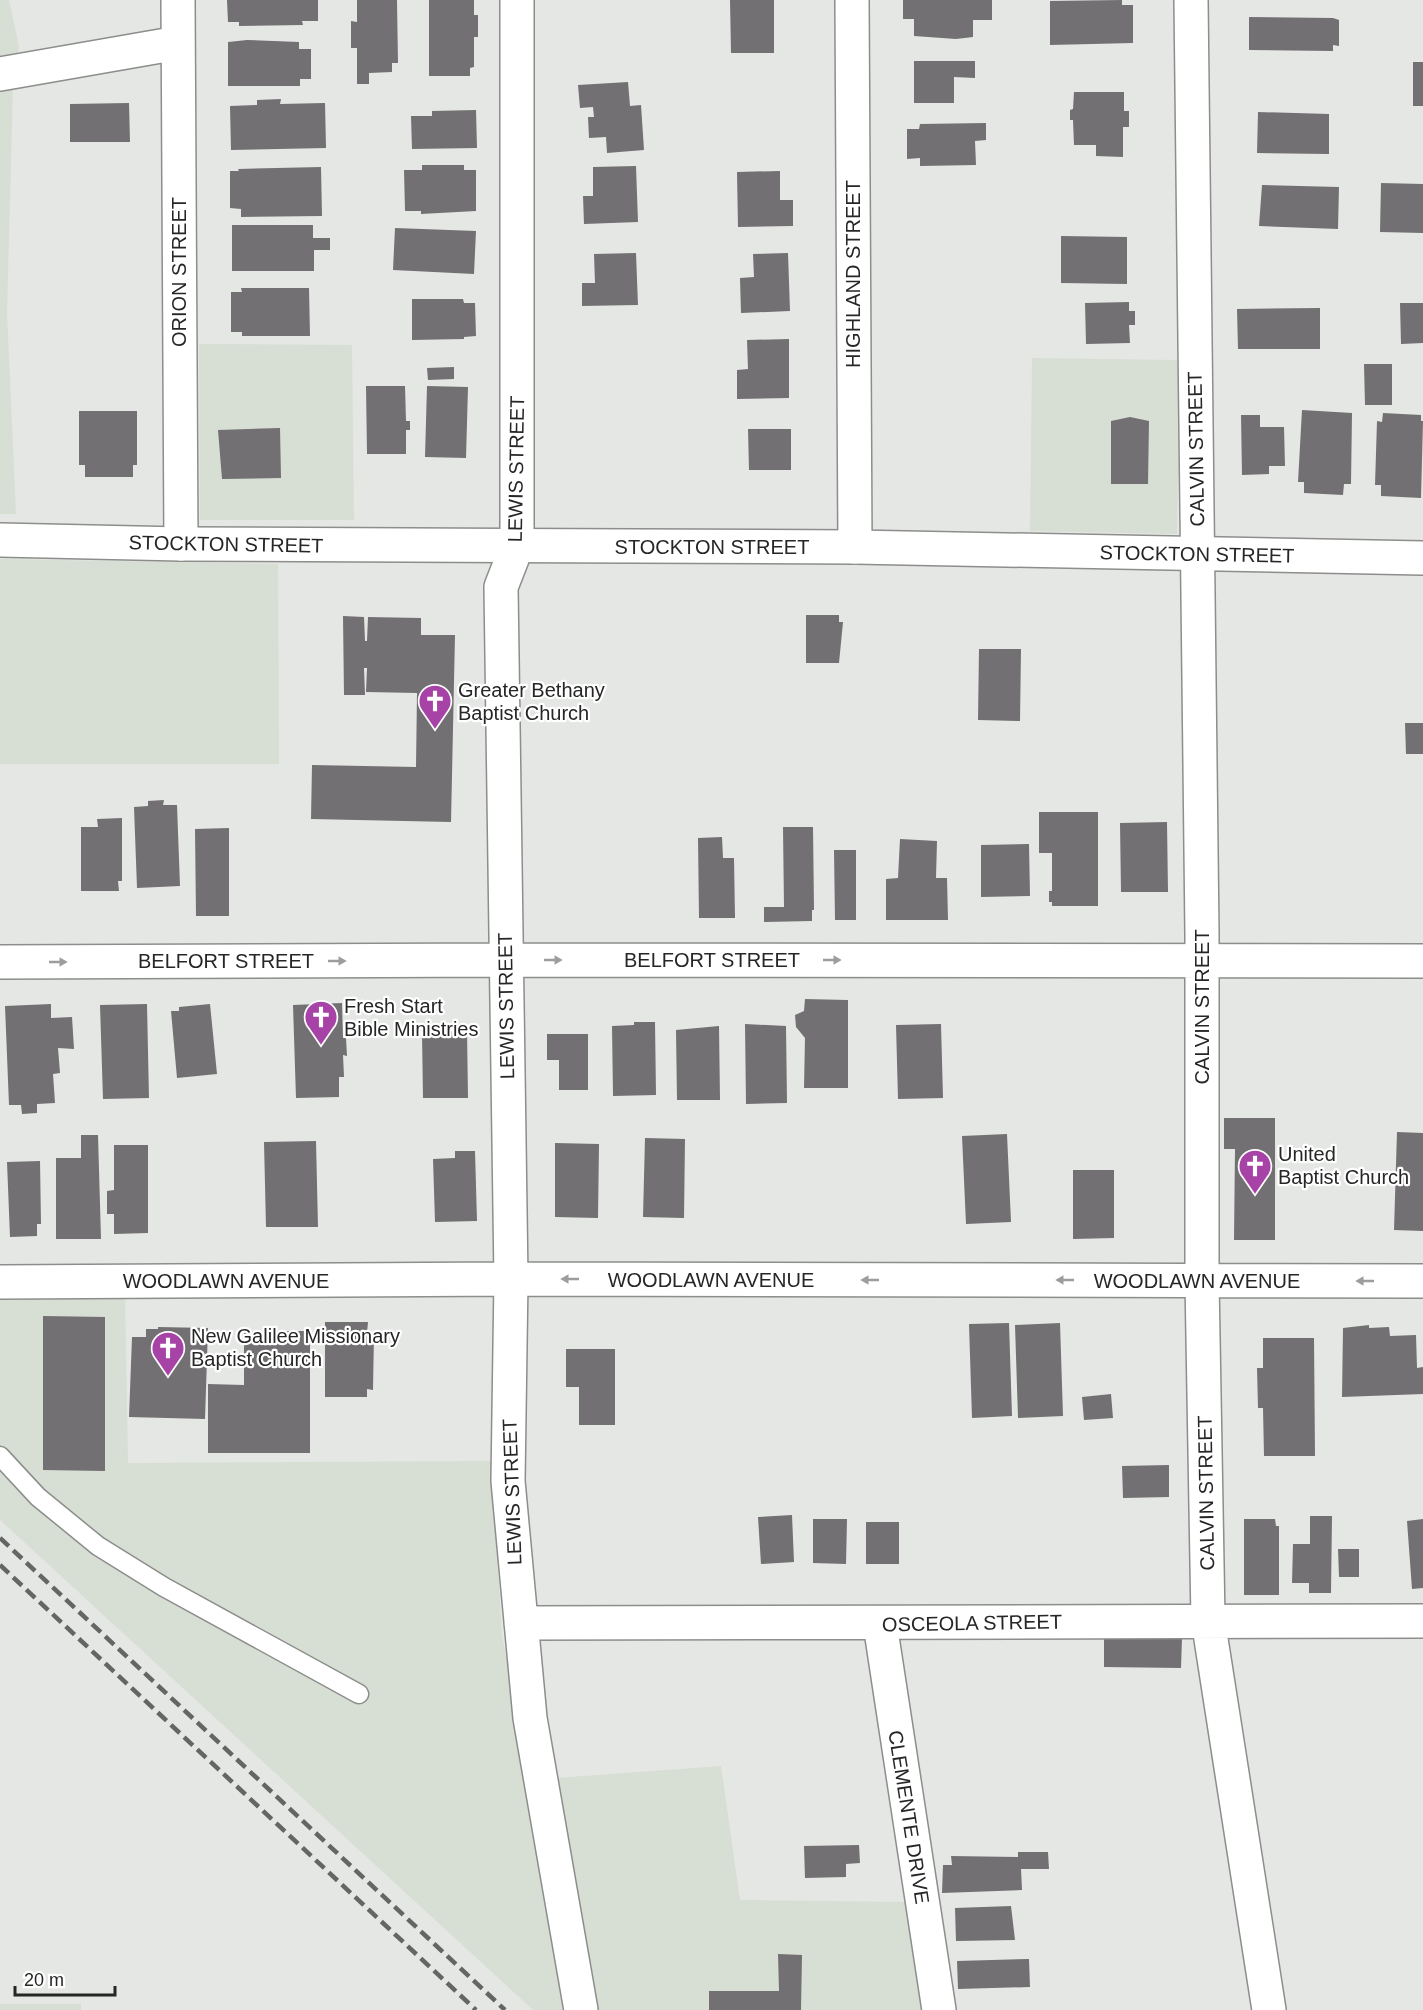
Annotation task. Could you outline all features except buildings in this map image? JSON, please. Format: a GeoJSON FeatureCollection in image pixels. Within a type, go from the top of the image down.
{"type":"FeatureCollection","features":[{"type":"Feature","properties":{"kind":"street","name":"ORION STREET"},"geometry":{"type":"LineString","coordinates":[[178,0],[181,544]]}},
{"type":"Feature","properties":{"kind":"street","name":"LEWIS STREET"},"geometry":{"type":"LineString","coordinates":[[517,0],[517,546],[501,587],[511,1279],[508,1481],[530,1718],[581,2010]]}},
{"type":"Feature","properties":{"kind":"street","name":"HIGHLAND STREET"},"geometry":{"type":"LineString","coordinates":[[852,0],[855,548]]}},
{"type":"Feature","properties":{"kind":"street","name":"CALVIN STREET"},"geometry":{"type":"LineString","coordinates":[[1191,0],[1202,959],[1202,1281],[1208,1620],[1269,2010]]}},
{"type":"Feature","properties":{"kind":"street"},"geometry":{"type":"LineString","coordinates":[[0,74],[178,44]]}},
{"type":"Feature","properties":{"kind":"street","name":"STOCKTON STREET"},"geometry":{"type":"LineString","coordinates":[[0,540],[181,544],[855,548],[1423,558]]}},
{"type":"Feature","properties":{"kind":"street","name":"BELFORT STREET"},"geometry":{"type":"LineString","coordinates":[[0,962],[1202,959],[1423,961]]}},
{"type":"Feature","properties":{"kind":"street","name":"WOODLAWN AVENUE"},"geometry":{"type":"LineString","coordinates":[[0,1282],[511,1279],[1423,1281]]}},
{"type":"Feature","properties":{"kind":"street","name":"OSCEOLA STREET"},"geometry":{"type":"LineString","coordinates":[[521,1623],[880,1624],[1208,1620],[1423,1622]]}},
{"type":"Feature","properties":{"kind":"street","name":"CLEMENTE DRIVE"},"geometry":{"type":"LineString","coordinates":[[880,1624],[939,2010]]}},
{"type":"Feature","properties":{"kind":"lane"},"geometry":{"type":"LineString","coordinates":[[0,1456],[38,1497],[98,1546],[164,1587],[358,1694]]}},
{"type":"Feature","properties":{"kind":"shaded area"},"geometry":{"type":"Polygon","coordinates":[[[0,0],[9,0],[19,46],[13,85],[7,313],[16,514],[0,514],[0,0]]]}},
{"type":"Feature","properties":{"kind":"shaded area"},"geometry":{"type":"Polygon","coordinates":[[[199,344],[352,345],[354,520],[200,520],[199,344]]]}},
{"type":"Feature","properties":{"kind":"shaded area"},"geometry":{"type":"Polygon","coordinates":[[[1032,358],[1180,360],[1177,534],[1030,531],[1032,358]]]}},
{"type":"Feature","properties":{"kind":"shaded area"},"geometry":{"type":"Polygon","coordinates":[[[0,559],[278,564],[279,764],[0,764],[0,559]]]}},
{"type":"Feature","properties":{"kind":"shaded area"},"geometry":{"type":"Polygon","coordinates":[[[0,1294],[125,1294],[128,1463],[491,1461],[502,1635],[528,1780],[721,1766],[740,1900],[906,1902],[930,2010],[533,2010],[0,1520],[0,1294]]]}},
{"type":"Feature","properties":{"kind":"shaded area"},"geometry":{"type":"Polygon","coordinates":[[[0,2004],[81,2004],[81,2010],[0,2010],[0,2004]]]}},
{"type":"Feature","properties":{"kind":"railway"},"geometry":{"type":"LineString","coordinates":[[0,1538],[505,2010]]}},
{"type":"Feature","properties":{"kind":"railway"},"geometry":{"type":"LineString","coordinates":[[0,1565],[476,2010]]}},
{"type":"Feature","properties":{"kind":"place","name":"Greater Bethany Baptist Church"},"geometry":{"type":"Point","coordinates":[435,730]}},
{"type":"Feature","properties":{"kind":"place","name":"Fresh Start Bible Ministries"},"geometry":{"type":"Point","coordinates":[321,1046]}},
{"type":"Feature","properties":{"kind":"place","name":"United Baptist Church"},"geometry":{"type":"Point","coordinates":[1255,1195]}},
{"type":"Feature","properties":{"kind":"place","name":"New Galilee Missionary Baptist Church"},"geometry":{"type":"Point","coordinates":[168,1377]}}]}
